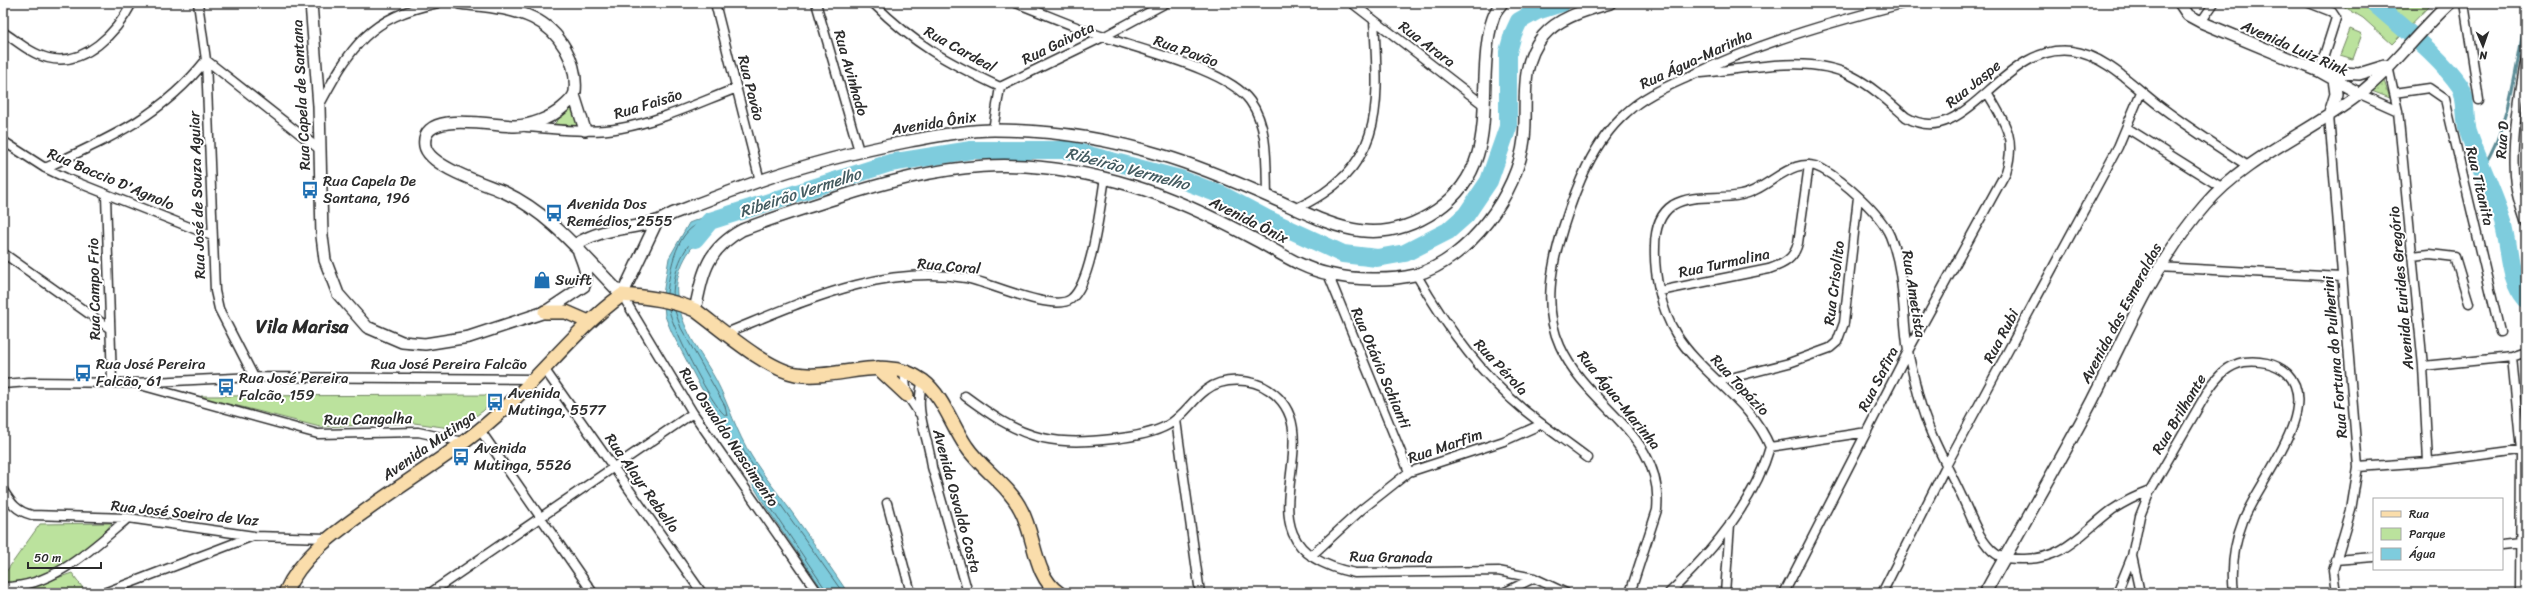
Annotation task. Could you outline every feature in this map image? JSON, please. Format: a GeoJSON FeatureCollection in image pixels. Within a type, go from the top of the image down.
{"type":"FeatureCollection","features":[{"type":"Feature","properties":{"kind":"main road","name":"Rua Capela de Santana"},"geometry":{"type":"LineString","coordinates":[[311,3],[319,106],[322,236],[325,260],[338,294],[367,327],[402,342],[425,344],[469,337],[545,312],[584,286],[586,280],[586,270],[576,244]]}},
{"type":"Feature","properties":{"kind":"main road"},"geometry":{"type":"LineString","coordinates":[[459,3],[519,13],[542,24],[562,43],[571,58],[575,70],[574,95],[585,130]]}},
{"type":"Feature","properties":{"kind":"main road","name":"Avenida Ônix"},"geometry":{"type":"LineString","coordinates":[[695,310],[704,270],[712,254],[721,243],[742,230],[782,216],[906,178],[962,167],[1036,166],[1105,178],[1178,201],[1304,266],[1328,274],[1376,278],[1416,274],[1438,264],[1464,246],[1491,217],[1510,188],[1518,167],[1524,138],[1528,62],[1537,43],[1550,28],[1566,18],[1607,3]]}},
{"type":"Feature","properties":{"kind":"main road"},"geometry":{"type":"LineString","coordinates":[[2174,3],[2188,15]]}},
{"type":"Feature","properties":{"kind":"main road","name":"Avenida Luiz Rink"},"geometry":{"type":"LineString","coordinates":[[2180,3],[2188,15],[2319,71],[2360,94]]}},
{"type":"Feature","properties":{"kind":"main road","name":"Avenida das Esmeraldas"},"geometry":{"type":"LineString","coordinates":[[1985,593],[2088,408],[2158,268],[2182,232],[2222,187],[2248,166],[2329,116],[2360,94],[2432,19],[2450,3]]}},
{"type":"Feature","properties":{"kind":"main road","name":"Avenida Ônix"},"geometry":{"type":"LineString","coordinates":[[576,244],[591,235],[612,229],[657,221],[760,181],[825,159],[939,136],[993,130],[1083,138],[1152,152],[1186,163],[1267,196],[1327,223],[1357,230],[1394,229],[1421,220],[1451,199],[1467,180],[1482,143],[1488,41],[1498,4]]}},
{"type":"Feature","properties":{"kind":"main road"},"geometry":{"type":"LineString","coordinates":[[2319,71],[2359,74],[2389,65]]}},
{"type":"Feature","properties":{"kind":"main road"},"geometry":{"type":"LineString","coordinates":[[2329,116],[2336,94],[2334,79]]}},
{"type":"Feature","properties":{"kind":"main road"},"geometry":{"type":"LineString","coordinates":[[574,95],[567,104],[554,114],[515,126],[478,122],[444,123],[430,132],[425,145],[427,152],[440,164],[514,197],[539,213],[576,244],[622,295],[653,298],[682,305],[695,310],[769,363],[796,374],[838,374],[878,368],[904,372],[923,381],[938,399],[967,448],[1002,483],[1021,508],[1031,531],[1041,572],[1049,586],[1059,593]]}},
{"type":"Feature","properties":{"kind":"main road"},"geometry":{"type":"LineString","coordinates":[[622,295],[657,221]]}},
{"type":"Feature","properties":{"kind":"main road","name":"Avenida Mutinga"},"geometry":{"type":"LineString","coordinates":[[285,593],[304,563],[327,538],[480,430],[545,370],[589,322],[622,295]]}},
{"type":"Feature","properties":{"kind":"main road"},"geometry":{"type":"LineString","coordinates":[[545,312],[566,312],[589,322]]}},
{"type":"Feature","properties":{"kind":"main road"},"geometry":{"type":"LineString","coordinates":[[878,368],[907,395]]}},
{"type":"Feature","properties":{"kind":"street"},"geometry":{"type":"LineString","coordinates":[[3,32],[27,49],[58,60],[75,56],[105,40],[122,23],[132,3]]}},
{"type":"Feature","properties":{"kind":"street","name":"Rua José de Souza Aguiar"},"geometry":{"type":"LineString","coordinates":[[198,3],[206,60],[215,291],[219,310],[254,378]]}},
{"type":"Feature","properties":{"kind":"street"},"geometry":{"type":"LineString","coordinates":[[319,106],[333,80],[365,36],[394,16],[414,8],[438,3]]}},
{"type":"Feature","properties":{"kind":"street","name":"Rua Pavão"},"geometry":{"type":"LineString","coordinates":[[715,3],[760,181]]}},
{"type":"Feature","properties":{"kind":"street","name":"Rua Avinhado"},"geometry":{"type":"LineString","coordinates":[[816,3],[859,152]]}},
{"type":"Feature","properties":{"kind":"street","name":"Rua Cardeal"},"geometry":{"type":"LineString","coordinates":[[873,3],[898,28],[925,49],[1000,87]]}},
{"type":"Feature","properties":{"kind":"street","name":"Rua Pavão"},"geometry":{"type":"LineString","coordinates":[[1016,3],[1103,37],[1221,78],[1246,96],[1261,125],[1267,196]]}},
{"type":"Feature","properties":{"kind":"street","name":"Rua Gaivota"},"geometry":{"type":"LineString","coordinates":[[1000,87],[1103,37],[1166,3]]}},
{"type":"Feature","properties":{"kind":"street","name":"Rua Arara"},"geometry":{"type":"LineString","coordinates":[[1352,3],[1485,106]]}},
{"type":"Feature","properties":{"kind":"street","name":"Rua Água-Marinha"},"geometry":{"type":"LineString","coordinates":[[1630,593],[1657,510],[1658,497],[1653,470],[1640,443],[1590,391],[1569,363],[1559,346],[1554,327],[1550,285],[1556,251],[1569,210],[1588,164],[1602,141],[1625,113],[1638,102],[1694,74],[1756,46],[1906,3]]}},
{"type":"Feature","properties":{"kind":"street"},"geometry":{"type":"LineString","coordinates":[[2202,22],[2214,3]]}},
{"type":"Feature","properties":{"kind":"street"},"geometry":{"type":"LineString","coordinates":[[2309,3],[2332,12],[2336,18],[2319,71]]}},
{"type":"Feature","properties":{"kind":"street"},"geometry":{"type":"LineString","coordinates":[[2464,3],[2479,100]]}},
{"type":"Feature","properties":{"kind":"street"},"geometry":{"type":"LineString","coordinates":[[1295,209],[1317,198],[1342,178],[1354,165],[1368,139],[1378,95],[1374,21]]}},
{"type":"Feature","properties":{"kind":"street","name":"Rua Jaspe"},"geometry":{"type":"LineString","coordinates":[[1694,74],[1795,64],[1816,65],[1853,76],[1906,117],[1915,122],[1932,126],[1949,121],[2032,57],[2060,50],[2092,56],[2192,130],[2248,166]]}},
{"type":"Feature","properties":{"kind":"street","name":"Rua D"},"geometry":{"type":"LineString","coordinates":[[2526,57],[2517,123],[2514,166],[2516,193],[2525,215],[2526,224]]}},
{"type":"Feature","properties":{"kind":"street"},"geometry":{"type":"LineString","coordinates":[[45,168],[135,125],[178,92],[206,60],[319,149]]}},
{"type":"Feature","properties":{"kind":"street","name":"Avenida Eurides Gregório"},"geometry":{"type":"LineString","coordinates":[[2389,65],[2398,111],[2422,366],[2428,462]]}},
{"type":"Feature","properties":{"kind":"street"},"geometry":{"type":"LineString","coordinates":[[993,130],[1000,87]]}},
{"type":"Feature","properties":{"kind":"street","name":"Rua Faisão"},"geometry":{"type":"LineString","coordinates":[[515,126],[585,130],[620,128],[643,122],[737,88]]}},
{"type":"Feature","properties":{"kind":"street","name":"Rua Titanita"},"geometry":{"type":"LineString","coordinates":[[2394,93],[2429,88],[2445,99],[2500,332]]}},
{"type":"Feature","properties":{"kind":"street","name":"Rua Safira"},"geometry":{"type":"LineString","coordinates":[[1784,593],[1908,351],[2002,179],[2010,159],[2011,146],[2009,133],[1987,92]]}},
{"type":"Feature","properties":{"kind":"street","name":"Rua Rubi"},"geometry":{"type":"LineString","coordinates":[[1882,593],[1947,464],[2127,128],[2141,92]]}},
{"type":"Feature","properties":{"kind":"street"},"geometry":{"type":"LineString","coordinates":[[2360,94],[2398,111]]}},
{"type":"Feature","properties":{"kind":"street","name":"Rua Fortuna do Pulherini"},"geometry":{"type":"LineString","coordinates":[[2329,116],[2358,467],[2351,510],[2335,560],[2332,578],[2336,593]]}},
{"type":"Feature","properties":{"kind":"street"},"geometry":{"type":"LineString","coordinates":[[2127,128],[2222,187]]}},
{"type":"Feature","properties":{"kind":"street","name":"Rua Baccio D'Agnolo"},"geometry":{"type":"LineString","coordinates":[[3,141],[45,168],[106,196],[212,236]]}},
{"type":"Feature","properties":{"kind":"street"},"geometry":{"type":"LineString","coordinates":[[1660,291],[1655,264],[1655,238],[1658,226],[1666,211],[1673,205],[1689,200],[1739,196],[1752,193],[1790,169],[1809,165]]}},
{"type":"Feature","properties":{"kind":"street","name":"Rua Ametista"},"geometry":{"type":"LineString","coordinates":[[1809,165],[1832,175],[1858,197],[1885,227],[1891,241],[1900,279],[1908,351],[1926,422],[1980,534],[1995,553],[2004,558]]}},
{"type":"Feature","properties":{"kind":"street","name":"Rua Turmalina"},"geometry":{"type":"LineString","coordinates":[[1660,291],[1769,269],[1785,263],[1795,254],[1798,243],[1809,165]]}},
{"type":"Feature","properties":{"kind":"street","name":"Rua Coral"},"geometry":{"type":"LineString","coordinates":[[726,333],[814,298],[854,285],[880,279],[906,276],[932,275],[965,278],[1038,300],[1057,303],[1069,301],[1078,291],[1087,271],[1105,178]]}},
{"type":"Feature","properties":{"kind":"street","name":"Rua Campo Frio"},"geometry":{"type":"LineString","coordinates":[[106,196],[109,328],[112,381]]}},
{"type":"Feature","properties":{"kind":"street","name":"Rua Crisolito"},"geometry":{"type":"LineString","coordinates":[[1719,382],[1820,353],[1837,342],[1844,323],[1858,197]]}},
{"type":"Feature","properties":{"kind":"street"},"geometry":{"type":"LineString","coordinates":[[3,254],[109,328]]}},
{"type":"Feature","properties":{"kind":"street"},"geometry":{"type":"LineString","coordinates":[[2412,256],[2430,254],[2455,257],[2469,303]]}},
{"type":"Feature","properties":{"kind":"street"},"geometry":{"type":"LineString","coordinates":[[2158,268],[2342,277]]}},
{"type":"Feature","properties":{"kind":"street","name":"Rua Otávio Schianti"},"geometry":{"type":"LineString","coordinates":[[1328,274],[1409,472]]}},
{"type":"Feature","properties":{"kind":"street","name":"Rua Pérola"},"geometry":{"type":"LineString","coordinates":[[1416,274],[1438,313],[1465,349],[1512,400],[1588,458]]}},
{"type":"Feature","properties":{"kind":"street","name":"Rua Topázio"},"geometry":{"type":"LineString","coordinates":[[1660,291],[1671,324],[1677,336],[1719,382],[1754,417],[1770,448]]}},
{"type":"Feature","properties":{"kind":"street","name":"Rua Oswaldo Nascimento"},"geometry":{"type":"LineString","coordinates":[[622,295],[693,413],[818,593]]}},
{"type":"Feature","properties":{"kind":"street"},"geometry":{"type":"LineString","coordinates":[[2422,366],[2512,357],[2526,352]]}},
{"type":"Feature","properties":{"kind":"street"},"geometry":{"type":"LineString","coordinates":[[2512,357],[2523,450],[2520,593]]}},
{"type":"Feature","properties":{"kind":"street","name":"Rua Brilhante"},"geometry":{"type":"LineString","coordinates":[[2132,556],[2140,516],[2150,491],[2209,389],[2225,371],[2240,363],[2260,362],[2283,370],[2290,377],[2297,391],[2296,415],[2287,440],[2242,522],[2235,550],[2234,593]]}},
{"type":"Feature","properties":{"kind":"street","name":"Rua Alayr Rebello"},"geometry":{"type":"LineString","coordinates":[[545,370],[702,593]]}},
{"type":"Feature","properties":{"kind":"street","name":"Avenida Osvaldo Costa"},"geometry":{"type":"LineString","coordinates":[[904,372],[907,395],[920,415]]}},
{"type":"Feature","properties":{"kind":"street","name":"Rua José Pereira Falcão"},"geometry":{"type":"LineString","coordinates":[[3,384],[112,381],[133,383],[254,378],[535,379]]}},
{"type":"Feature","properties":{"kind":"street","name":"Avenida Osvaldo Costa"},"geometry":{"type":"LineString","coordinates":[[923,381],[919,397],[920,415],[930,447],[932,467],[968,593]]}},
{"type":"Feature","properties":{"kind":"street","name":"Rua Granada"},"geometry":{"type":"LineString","coordinates":[[965,396],[1007,425],[1024,433],[1057,441],[1091,442],[1136,436],[1158,430],[1176,420],[1206,390],[1228,382],[1243,381],[1258,384],[1280,398],[1290,414],[1294,429],[1289,517],[1296,539],[1311,556],[1340,570],[1355,572],[1486,570],[1534,578]]}},
{"type":"Feature","properties":{"kind":"street","name":"Rua Cangalha"},"geometry":{"type":"LineString","coordinates":[[133,383],[318,434],[418,432],[464,442]]}},
{"type":"Feature","properties":{"kind":"street"},"geometry":{"type":"LineString","coordinates":[[430,593],[693,413]]}},
{"type":"Feature","properties":{"kind":"street"},"geometry":{"type":"LineString","coordinates":[[1176,420],[1200,593]]}},
{"type":"Feature","properties":{"kind":"street","name":"Rua Marfim"},"geometry":{"type":"LineString","coordinates":[[1311,556],[1361,510],[1409,472],[1504,441],[1542,424]]}},
{"type":"Feature","properties":{"kind":"street"},"geometry":{"type":"LineString","coordinates":[[480,430],[541,517],[590,592]]}},
{"type":"Feature","properties":{"kind":"street"},"geometry":{"type":"LineString","coordinates":[[1669,593],[1730,524],[1751,494],[1770,448],[1866,432]]}},
{"type":"Feature","properties":{"kind":"street"},"geometry":{"type":"LineString","coordinates":[[2358,467],[2428,462],[2523,450]]}},
{"type":"Feature","properties":{"kind":"street","name":"Rua José Soeiro de Vaz"},"geometry":{"type":"LineString","coordinates":[[3,490],[14,507],[21,512],[32,515],[128,518],[254,536],[327,538]]}},
{"type":"Feature","properties":{"kind":"street"},"geometry":{"type":"LineString","coordinates":[[2004,558],[2041,558],[2060,552],[2113,509],[2150,491]]}},
{"type":"Feature","properties":{"kind":"street"},"geometry":{"type":"LineString","coordinates":[[887,503],[911,593]]}},
{"type":"Feature","properties":{"kind":"street"},"geometry":{"type":"LineString","coordinates":[[3,587],[17,587],[45,577],[89,553],[128,518]]}},
{"type":"Feature","properties":{"kind":"street"},"geometry":{"type":"LineString","coordinates":[[1725,593],[1730,524]]}},
{"type":"Feature","properties":{"kind":"street"},"geometry":{"type":"LineString","coordinates":[[104,593],[254,536]]}},
{"type":"Feature","properties":{"kind":"street"},"geometry":{"type":"LineString","coordinates":[[2503,545],[2521,543]]}},
{"type":"Feature","properties":{"kind":"street"},"geometry":{"type":"LineString","coordinates":[[2117,593],[2132,556]]}},
{"type":"Feature","properties":{"kind":"street"},"geometry":{"type":"LineString","coordinates":[[2132,556],[2140,593]]}},
{"type":"Feature","properties":{"kind":"street"},"geometry":{"type":"LineString","coordinates":[[2335,560],[2373,557]]}},
{"type":"Feature","properties":{"kind":"street"},"geometry":{"type":"LineString","coordinates":[[1503,593],[1534,578],[1566,593]]}},
{"type":"Feature","properties":{"kind":"green space"},"geometry":{"type":"Polygon","coordinates":[[[2338,3],[2432,3],[2392,44],[2363,18],[2338,3]]]}},
{"type":"Feature","properties":{"kind":"green space"},"geometry":{"type":"Polygon","coordinates":[[[2350,29],[2362,34],[2353,59],[2340,55],[2350,29]]]}},
{"type":"Feature","properties":{"kind":"green space"},"geometry":{"type":"Polygon","coordinates":[[[2383,78],[2390,98],[2369,90],[2383,78]]]}},
{"type":"Feature","properties":{"kind":"green space"},"geometry":{"type":"Polygon","coordinates":[[[575,103],[581,126],[554,124],[575,103]]]}},
{"type":"Feature","properties":{"kind":"green space"},"geometry":{"type":"Polygon","coordinates":[[[499,395],[483,411],[457,429],[414,423],[320,427],[238,406],[200,401],[201,396],[499,395]]]}},
{"type":"Feature","properties":{"kind":"green space"},"geometry":{"type":"Polygon","coordinates":[[[112,523],[90,546],[64,565],[50,573],[19,582],[3,583],[3,576],[40,524],[112,523]]]}},
{"type":"Feature","properties":{"kind":"green space"},"geometry":{"type":"Polygon","coordinates":[[[72,573],[85,591],[13,593],[72,573]]]}},
{"type":"Feature","properties":{"kind":"water","name":"Ribeirão Vermelho"},"geometry":{"type":"Polygon","coordinates":[[[704,217],[710,221],[709,230],[690,251],[678,276],[677,295],[682,318],[692,339],[716,380],[746,448],[848,593],[825,593],[766,507],[736,457],[721,419],[700,386],[672,333],[665,316],[663,294],[669,258],[689,223],[704,217]]]}},
{"type":"Feature","properties":{"kind":"waterway","name":"Ribeirão Vermelho"},"geometry":{"type":"LineString","coordinates":[[695,239],[710,221],[890,163],[971,150],[1069,150],[1180,179],[1224,196],[1267,219],[1343,254],[1377,258],[1405,253],[1448,231],[1466,215],[1489,181],[1508,127],[1508,52],[1513,34],[1519,21],[1537,11],[1562,3]]}},
{"type":"Feature","properties":{"kind":"waterway"},"geometry":{"type":"LineString","coordinates":[[2374,3],[2442,63],[2460,86],[2464,96],[2468,131],[2503,222],[2512,272],[2526,299]]}},
{"type":"Feature","properties":{"kind":"waterway"},"geometry":{"type":"LineString","coordinates":[[2483,167],[2500,132],[2506,113],[2526,15]]}},
{"type":"Feature","properties":{"kind":"place","name":"Rua Capela De Santana, 196"},"geometry":{"type":"Point","coordinates":[310,190]}},
{"type":"Feature","properties":{"kind":"place","name":"Avenida Dos Remédios, 2555"},"geometry":{"type":"Point","coordinates":[554,213]}},
{"type":"Feature","properties":{"kind":"place","name":"Swift"},"geometry":{"type":"Point","coordinates":[542,280]}},
{"type":"Feature","properties":{"kind":"place","name":"Rua José Pereira Falcão, 61"},"geometry":{"type":"Point","coordinates":[83,373]}},
{"type":"Feature","properties":{"kind":"place","name":"Rua José Pereira Falcão, 159"},"geometry":{"type":"Point","coordinates":[226,387]}},
{"type":"Feature","properties":{"kind":"place","name":"Avenida Mutinga, 5577"},"geometry":{"type":"Point","coordinates":[495,402]}},
{"type":"Feature","properties":{"kind":"place","name":"Avenida Mutinga, 5526"},"geometry":{"type":"Point","coordinates":[461,457]}},
{"type":"Feature","properties":{"kind":"district","name":"Vila Marisa"},"geometry":{"type":"Point","coordinates":[302,326]}}]}
